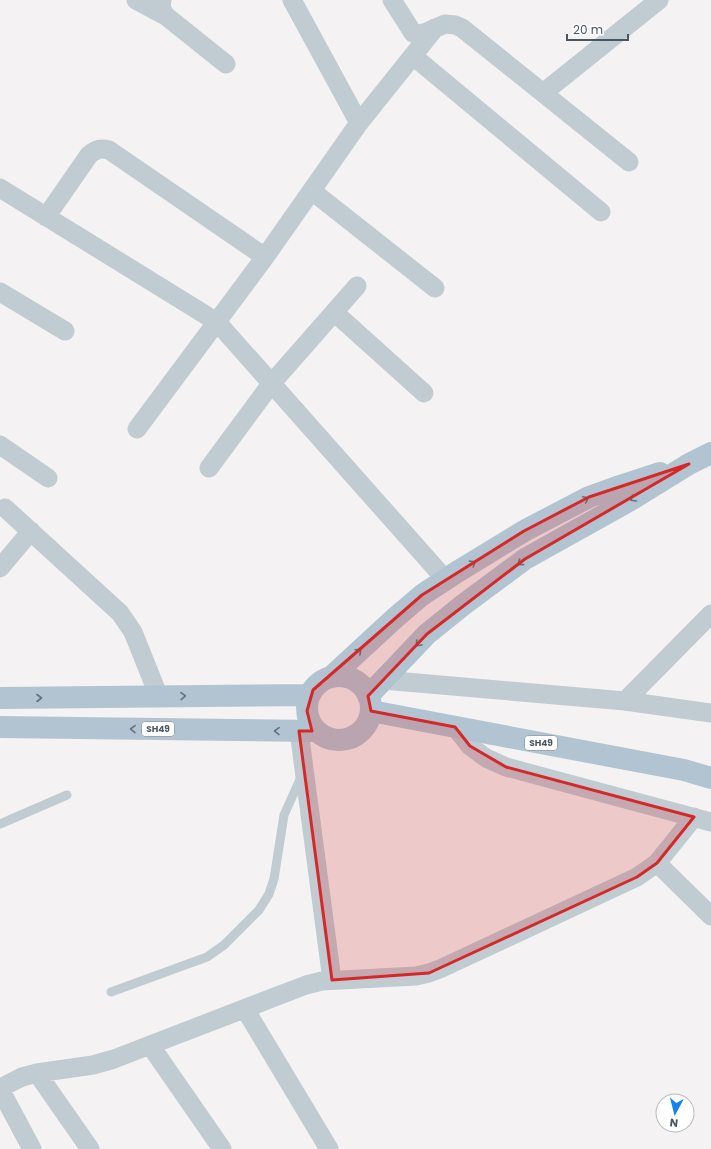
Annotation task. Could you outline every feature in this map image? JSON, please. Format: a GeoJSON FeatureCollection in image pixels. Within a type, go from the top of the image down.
{"type":"FeatureCollection","features":[{"type":"Feature","properties":{"kind":"main road"},"geometry":{"type":"LineString","coordinates":[[370,704],[383,680],[427,634],[525,559],[711,453]]}},
{"type":"Feature","properties":{"kind":"main road"},"geometry":{"type":"LineString","coordinates":[[331,677],[342,676],[352,679],[360,684],[367,692],[370,704],[369,720],[364,729],[356,736],[347,740],[336,740],[307,731],[310,722],[307,711],[310,695],[321,682],[331,677],[394,618],[422,595],[524,531],[590,497],[690,464]]}},
{"type":"Feature","properties":{"kind":"main road"},"geometry":{"type":"LineString","coordinates":[[0,698],[310,695]]}},
{"type":"Feature","properties":{"kind":"main road","name":"SH49"},"geometry":{"type":"LineString","coordinates":[[370,704],[455,727],[684,770],[711,778]]}},
{"type":"Feature","properties":{"kind":"main road","name":"SH49"},"geometry":{"type":"LineString","coordinates":[[0,727],[307,731]]}},
{"type":"Feature","properties":{"kind":"street"},"geometry":{"type":"LineString","coordinates":[[136,0],[164,8],[226,64]]}},
{"type":"Feature","properties":{"kind":"street"},"geometry":{"type":"LineString","coordinates":[[292,0],[359,123]]}},
{"type":"Feature","properties":{"kind":"street"},"geometry":{"type":"LineString","coordinates":[[392,0],[414,33],[422,34],[445,24],[455,25],[462,28],[628,162]]}},
{"type":"Feature","properties":{"kind":"street"},"geometry":{"type":"LineString","coordinates":[[543,93],[659,0]]}},
{"type":"Feature","properties":{"kind":"street"},"geometry":{"type":"LineString","coordinates":[[137,429],[265,257],[359,123],[435,28]]}},
{"type":"Feature","properties":{"kind":"street"},"geometry":{"type":"LineString","coordinates":[[413,56],[601,212]]}},
{"type":"Feature","properties":{"kind":"street"},"geometry":{"type":"LineString","coordinates":[[46,217],[89,155],[102,148],[109,150],[265,257]]}},
{"type":"Feature","properties":{"kind":"street"},"geometry":{"type":"LineString","coordinates":[[0,188],[217,322],[446,580]]}},
{"type":"Feature","properties":{"kind":"street"},"geometry":{"type":"LineString","coordinates":[[312,191],[435,288]]}},
{"type":"Feature","properties":{"kind":"street"},"geometry":{"type":"LineString","coordinates":[[209,468],[271,384],[357,286]]}},
{"type":"Feature","properties":{"kind":"street"},"geometry":{"type":"LineString","coordinates":[[0,292],[65,331]]}},
{"type":"Feature","properties":{"kind":"street"},"geometry":{"type":"LineString","coordinates":[[334,312],[424,393]]}},
{"type":"Feature","properties":{"kind":"street"},"geometry":{"type":"LineString","coordinates":[[0,445],[48,478]]}},
{"type":"Feature","properties":{"kind":"street"},"geometry":{"type":"LineString","coordinates":[[5,508],[128,622],[159,697]]}},
{"type":"Feature","properties":{"kind":"street"},"geometry":{"type":"LineString","coordinates":[[0,568],[31,531]]}},
{"type":"Feature","properties":{"kind":"street"},"geometry":{"type":"LineString","coordinates":[[625,701],[711,614]]}},
{"type":"Feature","properties":{"kind":"street"},"geometry":{"type":"LineString","coordinates":[[383,680],[625,701],[708,710]]}},
{"type":"Feature","properties":{"kind":"street"},"geometry":{"type":"LineString","coordinates":[[455,727],[470,746],[486,758],[506,767],[702,820]]}},
{"type":"Feature","properties":{"kind":"street"},"geometry":{"type":"LineString","coordinates":[[307,731],[304,770],[332,980]]}},
{"type":"Feature","properties":{"kind":"street"},"geometry":{"type":"LineString","coordinates":[[32,1149],[0,1088],[22,1077],[37,1073],[93,1065],[114,1059],[306,985],[332,980],[416,976],[429,973],[637,877],[657,863],[702,820]]}},
{"type":"Feature","properties":{"kind":"street"},"geometry":{"type":"LineString","coordinates":[[657,863],[711,916]]}},
{"type":"Feature","properties":{"kind":"street"},"geometry":{"type":"LineString","coordinates":[[245,1009],[329,1149]]}},
{"type":"Feature","properties":{"kind":"street"},"geometry":{"type":"LineString","coordinates":[[150,1045],[222,1149]]}},
{"type":"Feature","properties":{"kind":"street"},"geometry":{"type":"LineString","coordinates":[[37,1073],[90,1149]]}},
{"type":"Feature","properties":{"kind":"lane"},"geometry":{"type":"LineString","coordinates":[[111,992],[207,957],[224,944],[259,910],[269,894],[274,879],[284,815],[304,770]]}},
{"type":"Feature","properties":{"kind":"lane"},"geometry":{"type":"LineString","coordinates":[[0,824],[66,795]]}},
{"type":"Feature","properties":{"kind":"highlighted area"},"geometry":{"type":"Polygon","coordinates":[[[689,464],[525,559],[427,634],[368,696],[371,711],[455,727],[470,746],[506,767],[694,817],[657,863],[637,877],[429,973],[332,980],[299,731],[312,731],[307,711],[313,690],[422,595],[524,531],[589,497],[689,464]]]}}]}
